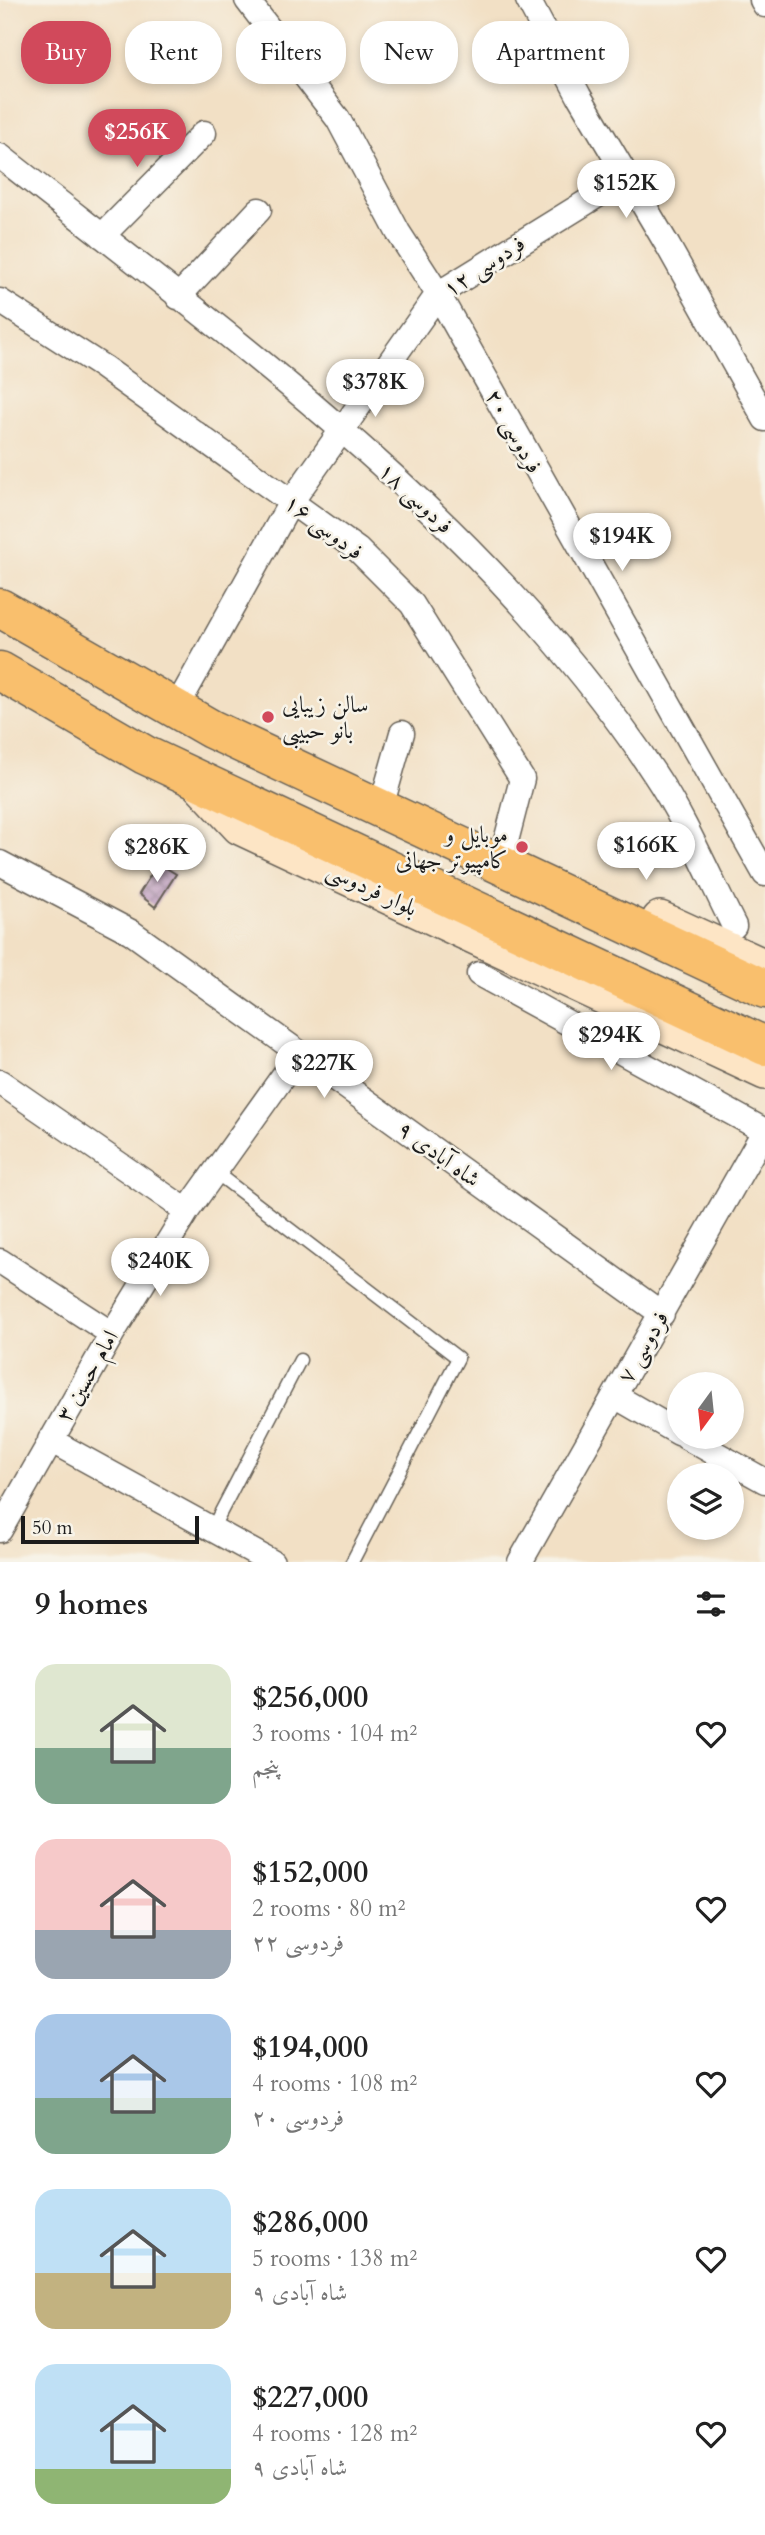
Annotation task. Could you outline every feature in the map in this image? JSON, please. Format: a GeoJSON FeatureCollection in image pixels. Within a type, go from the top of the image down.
{"type":"FeatureCollection","features":[{"type":"Feature","properties":{"kind":"main road"},"geometry":{"type":"LineString","coordinates":[[0,608],[211,729],[765,989]]}},
{"type":"Feature","properties":{"kind":"main road","name":"بلوار فردوسی"},"geometry":{"type":"LineString","coordinates":[[0,671],[145,755],[193,777],[240,827],[765,1072]]}},
{"type":"Feature","properties":{"kind":"main road"},"geometry":{"type":"LineString","coordinates":[[211,729],[268,740],[765,967]]}},
{"type":"Feature","properties":{"kind":"main road"},"geometry":{"type":"LineString","coordinates":[[193,777],[765,1046]]}},
{"type":"Feature","properties":{"kind":"street","name":"فردوسی ۲۰"},"geometry":{"type":"LineString","coordinates":[[247,0],[338,119],[398,232],[438,294],[765,874]]}},
{"type":"Feature","properties":{"kind":"street"},"geometry":{"type":"LineString","coordinates":[[528,0],[579,96],[765,419]]}},
{"type":"Feature","properties":{"kind":"street"},"geometry":{"type":"LineString","coordinates":[[762,0],[765,5]]}},
{"type":"Feature","properties":{"kind":"street"},"geometry":{"type":"LineString","coordinates":[[102,236],[204,133]]}},
{"type":"Feature","properties":{"kind":"street","name":"فردوسی ۱۸"},"geometry":{"type":"LineString","coordinates":[[0,156],[341,427],[472,551],[591,685],[656,775],[734,926]]}},
{"type":"Feature","properties":{"kind":"street","name":"فردوسی ۱۲"},"geometry":{"type":"LineString","coordinates":[[175,710],[291,502],[341,427],[438,294],[627,177]]}},
{"type":"Feature","properties":{"kind":"street"},"geometry":{"type":"LineString","coordinates":[[178,297],[259,210]]}},
{"type":"Feature","properties":{"kind":"street","name":"فردوسی ۱۶"},"geometry":{"type":"LineString","coordinates":[[0,301],[103,367],[358,550],[412,604],[522,779],[504,849]]}},
{"type":"Feature","properties":{"kind":"street"},"geometry":{"type":"LineString","coordinates":[[385,793],[402,733]]}},
{"type":"Feature","properties":{"kind":"street","name":"شاه آبادی ۹"},"geometry":{"type":"LineString","coordinates":[[0,863],[131,932],[662,1314]]}},
{"type":"Feature","properties":{"kind":"street"},"geometry":{"type":"LineString","coordinates":[[479,974],[765,1130]]}},
{"type":"Feature","properties":{"kind":"street","name":"امام حسین ۳"},"geometry":{"type":"LineString","coordinates":[[0,1530],[112,1334],[187,1211],[299,1054]]}},
{"type":"Feature","properties":{"kind":"street"},"geometry":{"type":"LineString","coordinates":[[0,1082],[187,1211]]}},
{"type":"Feature","properties":{"kind":"street","name":"فردوسی ۷"},"geometry":{"type":"LineString","coordinates":[[520,1562],[765,1130]]}},
{"type":"Feature","properties":{"kind":"street"},"geometry":{"type":"LineString","coordinates":[[0,1261],[112,1334]]}},
{"type":"Feature","properties":{"kind":"street"},"geometry":{"type":"LineString","coordinates":[[615,1396],[667,1426]]}},
{"type":"Feature","properties":{"kind":"street"},"geometry":{"type":"LineString","coordinates":[[50,1440],[271,1562]]}},
{"type":"Feature","properties":{"kind":"street"},"geometry":{"type":"LineString","coordinates":[[708,1449],[765,1481]]}},
{"type":"Feature","properties":{"kind":"lane"},"geometry":{"type":"LineString","coordinates":[[215,1172],[458,1358],[352,1562]]}},
{"type":"Feature","properties":{"kind":"lane"},"geometry":{"type":"LineString","coordinates":[[212,1529],[300,1360]]}},
{"type":"Feature","properties":{"kind":"building"},"geometry":{"type":"Polygon","coordinates":[[[158,863],[176,874],[155,907],[139,894],[158,863]]]}},
{"type":"Feature","properties":{"kind":"place","name":"سالن زیبایی بانو حبیبی"},"geometry":{"type":"Point","coordinates":[268,717]}},
{"type":"Feature","properties":{"kind":"place","name":"موبایل و کامپیوتر جهانی"},"geometry":{"type":"Point","coordinates":[522,847]}}]}
